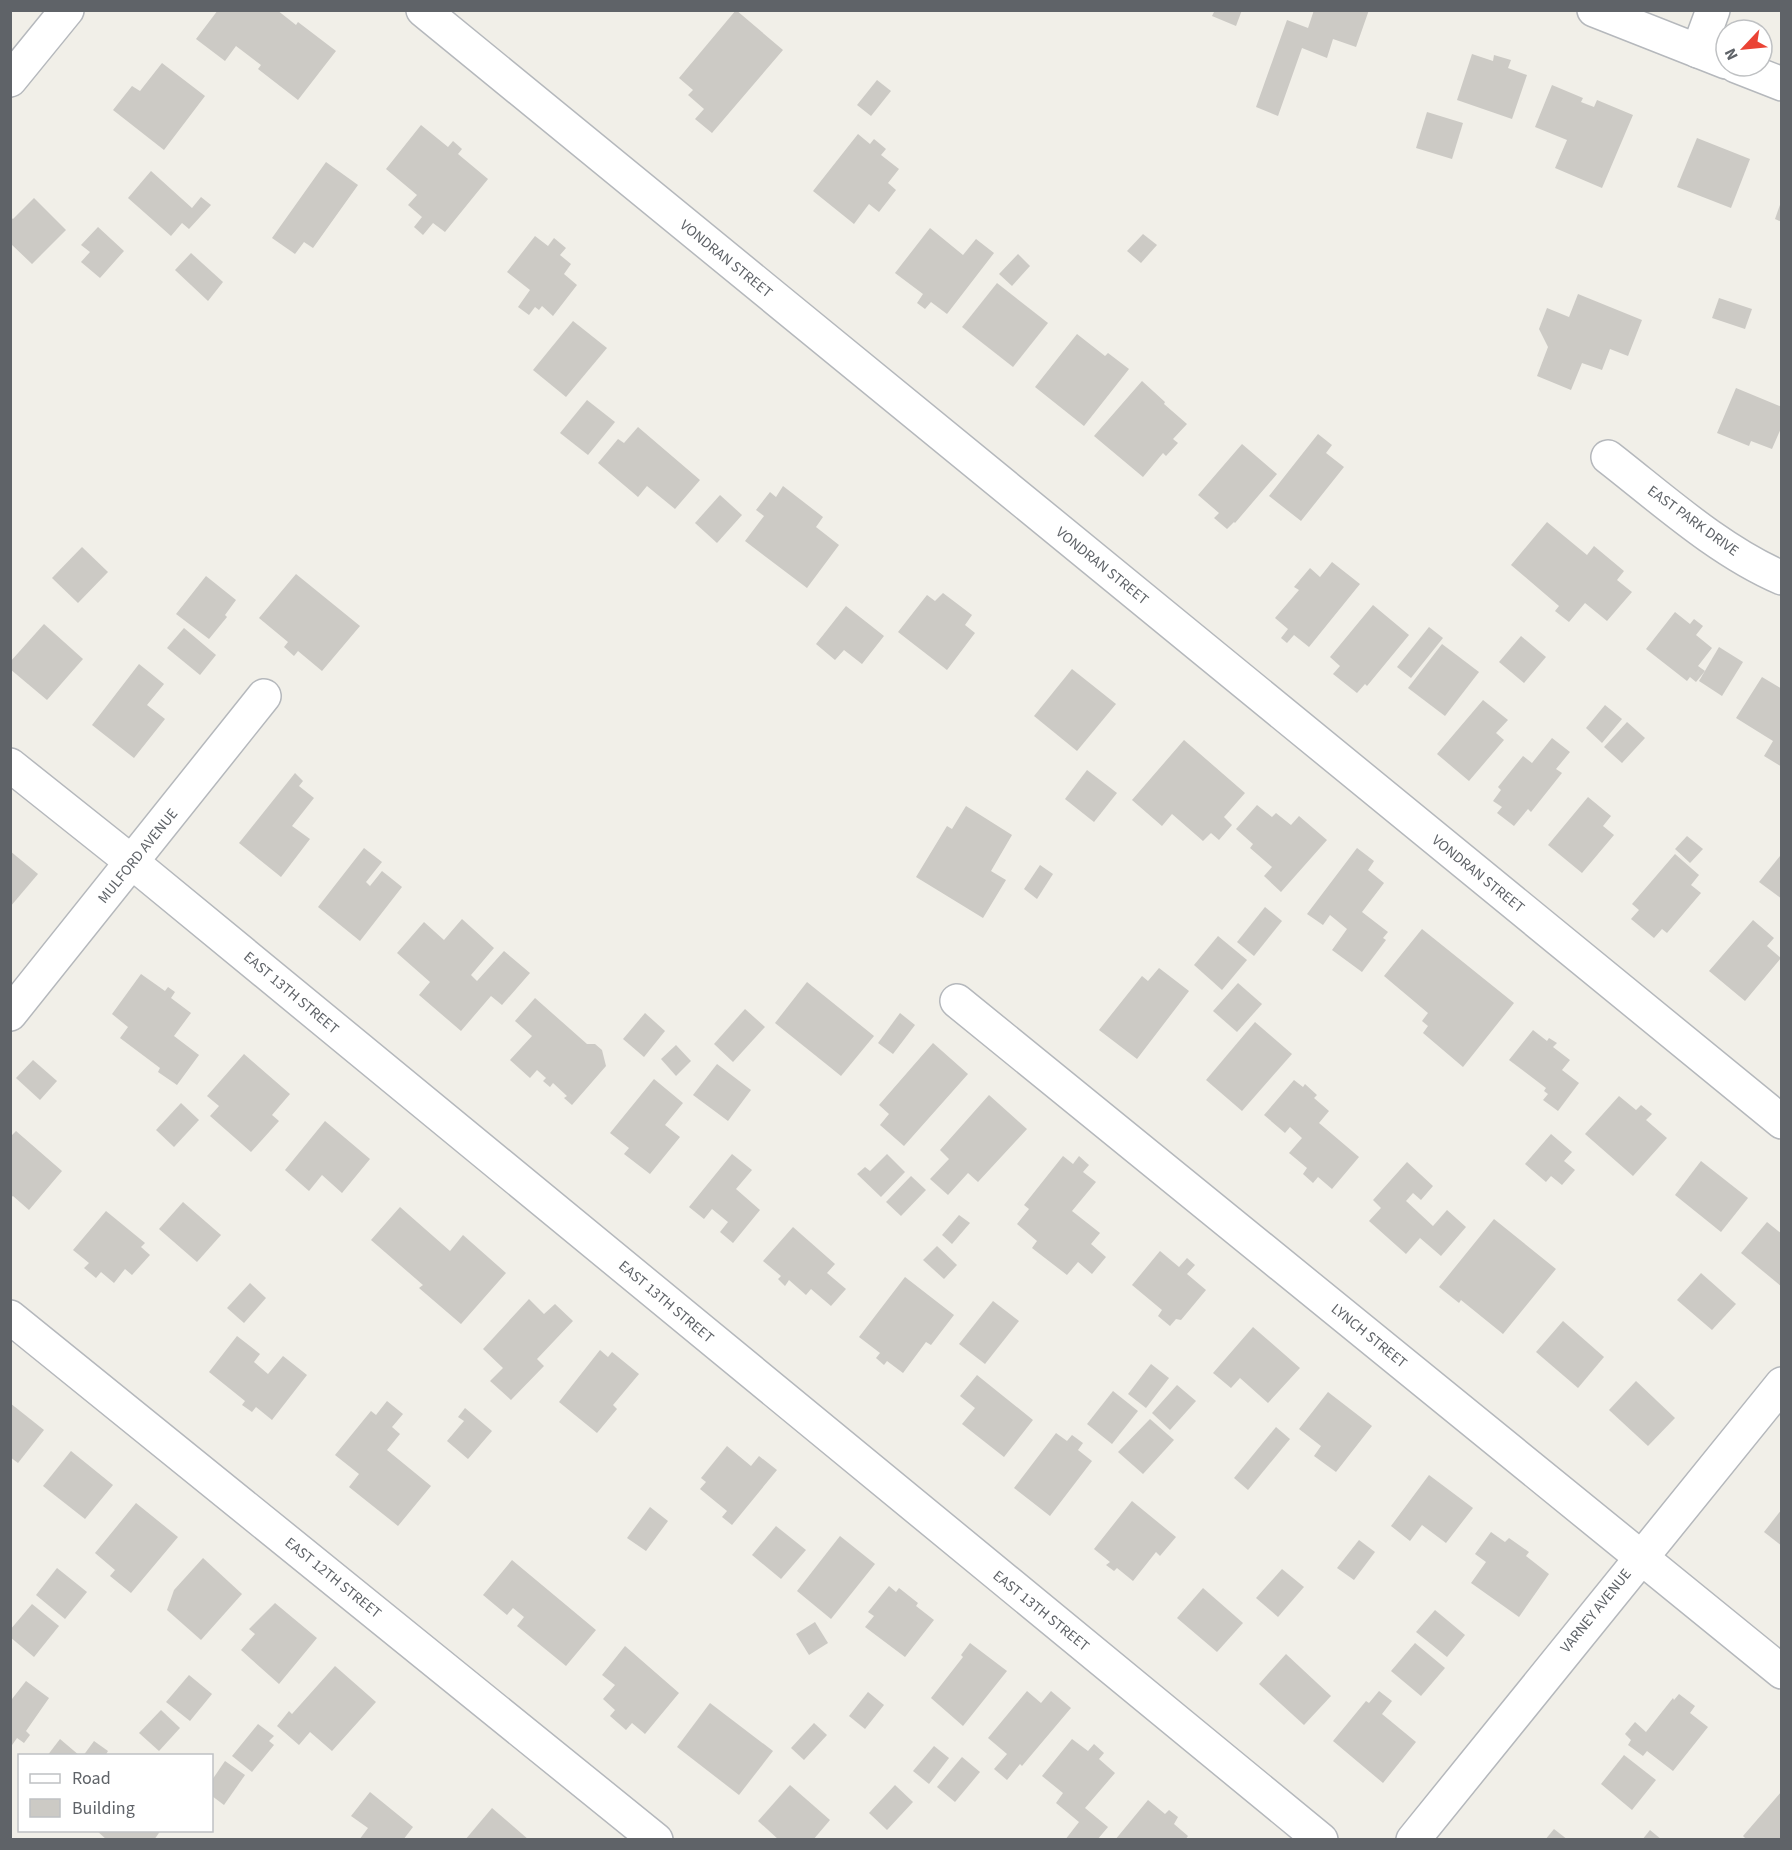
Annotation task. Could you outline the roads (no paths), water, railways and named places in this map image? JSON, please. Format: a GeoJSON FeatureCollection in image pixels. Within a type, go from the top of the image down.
{"type":"FeatureCollection","features":[{"type":"Feature","properties":{"kind":"street"},"geometry":{"type":"LineString","coordinates":[[10,80],[68,10]]}},
{"type":"Feature","properties":{"kind":"street","name":"VONDRAN STREET"},"geometry":{"type":"LineString","coordinates":[[423,10],[1782,1122]]}},
{"type":"Feature","properties":{"kind":"street"},"geometry":{"type":"LineString","coordinates":[[1594,10],[1712,56],[1713,10]]}},
{"type":"Feature","properties":{"kind":"street"},"geometry":{"type":"LineString","coordinates":[[1767,78],[1782,84]]}},
{"type":"Feature","properties":{"kind":"street","name":"EAST PARK DRIVE"},"geometry":{"type":"LineString","coordinates":[[1608,457],[1720,543],[1767,572],[1782,578]]}},
{"type":"Feature","properties":{"kind":"street","name":"MULFORD AVENUE"},"geometry":{"type":"LineString","coordinates":[[10,1014],[264,696]]}},
{"type":"Feature","properties":{"kind":"street","name":"EAST 13TH STREET"},"geometry":{"type":"LineString","coordinates":[[10,765],[133,862],[1321,1839]]}},
{"type":"Feature","properties":{"kind":"street","name":"LYNCH STREET"},"geometry":{"type":"LineString","coordinates":[[957,1000],[1782,1672]]}},
{"type":"Feature","properties":{"kind":"street","name":"EAST 12TH STREET"},"geometry":{"type":"LineString","coordinates":[[10,1317],[656,1839]]}},
{"type":"Feature","properties":{"kind":"street","name":"VARNEY AVENUE"},"geometry":{"type":"LineString","coordinates":[[1413,1839],[1782,1384]]}}]}
